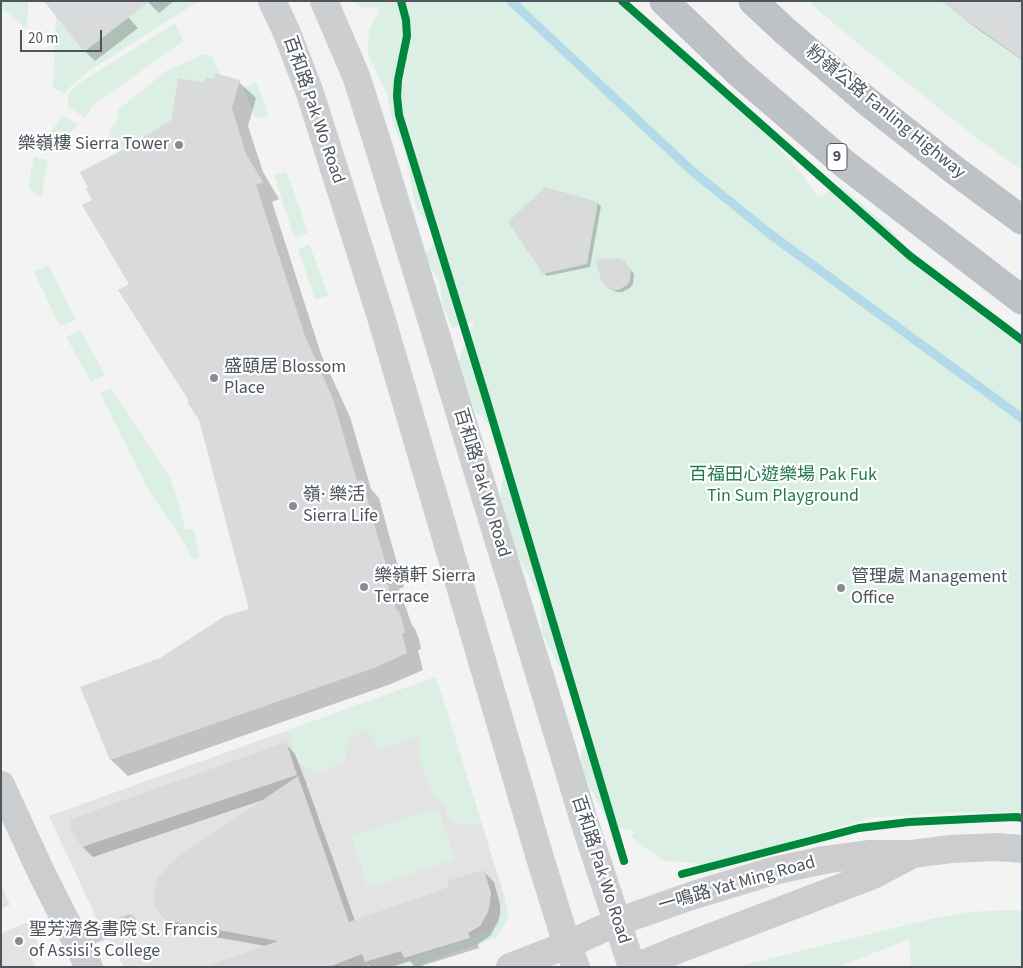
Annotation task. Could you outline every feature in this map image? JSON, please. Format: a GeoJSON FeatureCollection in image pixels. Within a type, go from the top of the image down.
{"type":"FeatureCollection","features":[{"type":"Feature","properties":{"kind":"highway","name":"9"},"geometry":{"type":"LineString","coordinates":[[664,1],[739,73],[846,165],[1022,300]]}},
{"type":"Feature","properties":{"kind":"highway","name":"粉嶺公路 Fanling Highway"},"geometry":{"type":"LineString","coordinates":[[753,1],[868,102],[1022,220]]}},
{"type":"Feature","properties":{"kind":"main road","name":"百和路 Pak Wo Road"},"geometry":{"type":"LineString","coordinates":[[272,1],[287,33],[310,93],[381,317],[537,848],[572,956]]}},
{"type":"Feature","properties":{"kind":"main road","name":"百和路 Pak Wo Road"},"geometry":{"type":"LineString","coordinates":[[324,1],[356,76],[371,120],[585,824],[632,967]]}},
{"type":"Feature","properties":{"kind":"street"},"geometry":{"type":"LineString","coordinates":[[1,785],[42,874],[89,967]]}},
{"type":"Feature","properties":{"kind":"street","name":"一鳴路 Yat Ming Road"},"geometry":{"type":"LineString","coordinates":[[510,967],[572,956],[617,922],[691,896],[773,871],[824,860],[868,854],[912,854],[951,849],[998,847],[1022,849]]}},
{"type":"Feature","properties":{"kind":"street","name":"一鳴路 Yat Ming Road"},"geometry":{"type":"LineString","coordinates":[[636,967],[871,876],[912,854]]}},
{"type":"Feature","properties":{"kind":"lane"},"geometry":{"type":"LineString","coordinates":[[76,943],[129,922]]}},
{"type":"Feature","properties":{"kind":"shaded area"},"geometry":{"type":"Polygon","coordinates":[[[436,677],[504,895],[503,914],[490,931],[390,967],[124,967],[103,932],[49,816],[436,677]]]}},
{"type":"Feature","properties":{"kind":"shaded area"},"geometry":{"type":"Polygon","coordinates":[[[1,885],[10,905],[1,909],[1,885]]]}},
{"type":"Feature","properties":{"kind":"shaded area","name":"聖芳濟各書院 St. Francis of Assisi's College"},"geometry":{"type":"Polygon","coordinates":[[[26,922],[41,949],[30,955],[36,967],[1,967],[1,934],[26,922]]]}},
{"type":"Feature","properties":{"kind":"green space"},"geometry":{"type":"Polygon","coordinates":[[[1,1],[28,1],[27,29],[1,9],[1,1]]]}},
{"type":"Feature","properties":{"kind":"green space"},"geometry":{"type":"Polygon","coordinates":[[[47,1],[199,1],[87,72],[65,93],[53,88],[56,16],[47,1]]]}},
{"type":"Feature","properties":{"kind":"green space","name":"百福田心遊樂場 Pak Fuk Tin Sum Playground"},"geometry":{"type":"Polygon","coordinates":[[[354,1],[622,1],[687,51],[739,104],[798,169],[818,197],[841,186],[883,222],[923,266],[1001,325],[1022,337],[1022,812],[958,812],[871,818],[708,865],[662,860],[631,837],[636,832],[610,825],[579,767],[589,723],[542,633],[540,598],[514,548],[500,499],[504,469],[490,424],[474,410],[458,363],[474,321],[452,328],[442,303],[440,282],[424,256],[438,237],[416,208],[405,151],[393,124],[386,92],[368,54],[369,28],[379,13],[377,7],[360,7],[354,1]]]}},
{"type":"Feature","properties":{"kind":"green space"},"geometry":{"type":"Polygon","coordinates":[[[808,1],[942,1],[1022,59],[1022,170],[979,140],[808,1]]]}},
{"type":"Feature","properties":{"kind":"green space"},"geometry":{"type":"Polygon","coordinates":[[[175,23],[183,41],[92,106],[85,118],[68,107],[68,95],[76,85],[175,23]]]}},
{"type":"Feature","properties":{"kind":"green space"},"geometry":{"type":"Polygon","coordinates":[[[204,54],[213,58],[224,85],[178,78],[171,120],[117,152],[109,132],[117,121],[118,110],[166,71],[204,54]]]}},
{"type":"Feature","properties":{"kind":"green space"},"geometry":{"type":"Polygon","coordinates":[[[256,82],[268,116],[256,119],[243,88],[256,82]]]}},
{"type":"Feature","properties":{"kind":"green space"},"geometry":{"type":"Polygon","coordinates":[[[62,116],[78,124],[59,145],[48,136],[62,116]]]}},
{"type":"Feature","properties":{"kind":"green space"},"geometry":{"type":"Polygon","coordinates":[[[34,156],[48,161],[41,198],[28,188],[34,156]]]}},
{"type":"Feature","properties":{"kind":"green space"},"geometry":{"type":"Polygon","coordinates":[[[286,172],[308,233],[294,237],[274,175],[286,172]]]}},
{"type":"Feature","properties":{"kind":"green space"},"geometry":{"type":"Polygon","coordinates":[[[309,244],[328,296],[315,299],[298,249],[309,244]]]}},
{"type":"Feature","properties":{"kind":"green space"},"geometry":{"type":"Polygon","coordinates":[[[49,265],[76,320],[60,326],[34,272],[49,265]]]}},
{"type":"Feature","properties":{"kind":"green space"},"geometry":{"type":"Polygon","coordinates":[[[80,330],[105,375],[91,382],[66,337],[80,330]]]}},
{"type":"Feature","properties":{"kind":"green space"},"geometry":{"type":"Polygon","coordinates":[[[111,388],[171,479],[186,530],[194,529],[200,557],[193,560],[185,544],[148,489],[100,393],[111,388]]]}},
{"type":"Feature","properties":{"kind":"green space"},"geometry":{"type":"Polygon","coordinates":[[[436,677],[481,824],[461,825],[450,821],[444,806],[430,789],[420,763],[419,734],[403,743],[378,750],[367,729],[349,739],[345,761],[317,775],[297,761],[286,731],[436,677]]]}},
{"type":"Feature","properties":{"kind":"green space"},"geometry":{"type":"Polygon","coordinates":[[[438,808],[455,859],[368,888],[351,836],[438,808]]]}},
{"type":"Feature","properties":{"kind":"green space"},"geometry":{"type":"Polygon","coordinates":[[[504,895],[509,916],[497,937],[415,967],[390,967],[487,932],[503,914],[504,895]]]}},
{"type":"Feature","properties":{"kind":"green space"},"geometry":{"type":"Polygon","coordinates":[[[1022,911],[1022,967],[911,967],[909,939],[838,967],[742,967],[935,918],[968,912],[1022,911]]]}},
{"type":"Feature","properties":{"kind":"building"},"geometry":{"type":"Polygon","coordinates":[[[44,1],[150,1],[84,52],[44,1]]]}},
{"type":"Feature","properties":{"kind":"building"},"geometry":{"type":"Polygon","coordinates":[[[942,1],[1022,1],[1022,59],[972,24],[942,1]]]}},
{"type":"Feature","properties":{"kind":"building","name":"嶺· 樂活 Sierra Life"},"geometry":{"type":"Polygon","coordinates":[[[215,73],[240,80],[232,108],[246,154],[263,182],[256,185],[305,336],[333,399],[357,481],[363,480],[388,571],[383,572],[402,620],[405,633],[402,633],[407,653],[374,668],[110,760],[80,687],[160,658],[225,616],[249,609],[199,420],[187,402],[189,401],[118,290],[129,284],[82,205],[92,200],[80,172],[117,153],[171,120],[178,78],[204,82],[206,77],[213,79],[215,73]]]}},
{"type":"Feature","properties":{"kind":"building"},"geometry":{"type":"Polygon","coordinates":[[[545,187],[598,202],[587,264],[543,274],[508,222],[545,187]]]}},
{"type":"Feature","properties":{"kind":"building"},"geometry":{"type":"Polygon","coordinates":[[[616,258],[625,261],[631,270],[630,281],[619,290],[613,290],[601,281],[596,260],[616,258]]]}},
{"type":"Feature","properties":{"kind":"building"},"geometry":{"type":"Polygon","coordinates":[[[286,742],[297,775],[82,847],[71,830],[71,819],[286,742]]]}},
{"type":"Feature","properties":{"kind":"building"},"geometry":{"type":"Polygon","coordinates":[[[298,776],[349,922],[449,887],[447,881],[484,870],[491,893],[490,903],[488,912],[480,926],[468,933],[470,938],[404,958],[401,951],[365,962],[362,954],[329,967],[214,967],[214,964],[278,941],[180,923],[163,918],[155,907],[154,895],[158,878],[174,860],[298,776]]]}},
{"type":"Feature","properties":{"kind":"waterway"},"geometry":{"type":"LineString","coordinates":[[511,1],[691,170],[770,234],[1022,418]]}},
{"type":"Feature","properties":{"kind":"cycle path"},"geometry":{"type":"LineString","coordinates":[[401,1],[406,20],[407,36],[398,80],[399,115],[486,398],[624,861]]}},
{"type":"Feature","properties":{"kind":"cycle path"},"geometry":{"type":"LineString","coordinates":[[622,1],[910,256],[1022,340]]}},
{"type":"Feature","properties":{"kind":"cycle path"},"geometry":{"type":"LineString","coordinates":[[682,874],[859,828],[909,822],[1022,818]]}},
{"type":"Feature","properties":{"kind":"place","name":"樂嶺樓 Sierra Tower"},"geometry":{"type":"Point","coordinates":[179,145]}},
{"type":"Feature","properties":{"kind":"place","name":"盛頤居 Blossom Place"},"geometry":{"type":"Point","coordinates":[214,378]}},
{"type":"Feature","properties":{"kind":"place","name":"嶺· 樂活 Sierra Life"},"geometry":{"type":"Point","coordinates":[293,506]}},
{"type":"Feature","properties":{"kind":"place","name":"樂嶺軒 Sierra Terrace"},"geometry":{"type":"Point","coordinates":[364,587]}},
{"type":"Feature","properties":{"kind":"place","name":"管理處 Management Office"},"geometry":{"type":"Point","coordinates":[841,588]}},
{"type":"Feature","properties":{"kind":"place","name":"聖芳濟各書院 St. Francis of Assisi's College"},"geometry":{"type":"Point","coordinates":[19,941]}}]}
